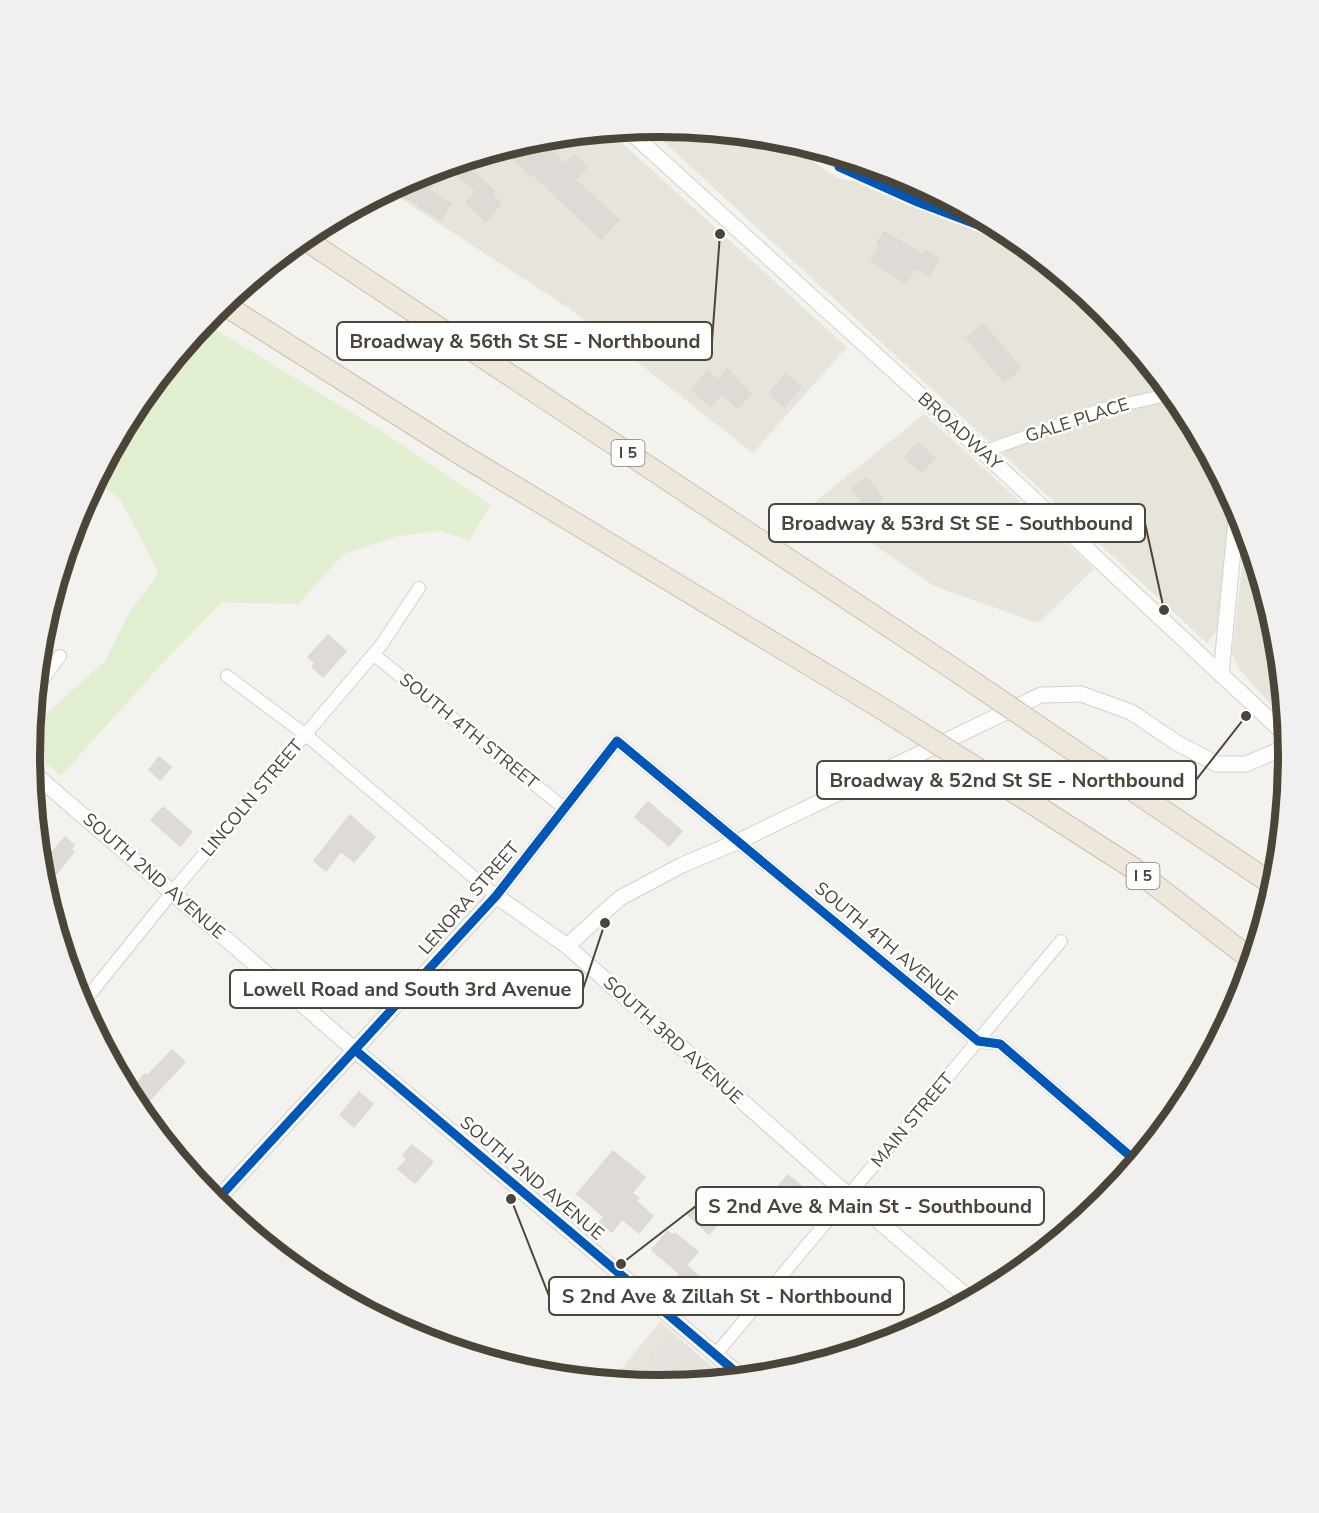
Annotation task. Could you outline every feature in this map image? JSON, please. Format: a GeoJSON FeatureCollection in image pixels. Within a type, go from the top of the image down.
{"type":"FeatureCollection","features":[{"type":"Feature","properties":{"kind":"highway","name":"I 5"},"geometry":{"type":"LineString","coordinates":[[313,244],[952,668],[1266,880]]}},
{"type":"Feature","properties":{"kind":"highway","name":"I 5"},"geometry":{"type":"LineString","coordinates":[[232,310],[457,452],[881,708],[1027,800],[1132,868],[1246,955]]}},
{"type":"Feature","properties":{"kind":"street","name":"BROADWAY"},"geometry":{"type":"LineString","coordinates":[[637,138],[984,452],[1277,727]]}},
{"type":"Feature","properties":{"kind":"street","name":"GALE PLACE"},"geometry":{"type":"LineString","coordinates":[[984,452],[1103,409],[1162,396]]}},
{"type":"Feature","properties":{"kind":"street"},"geometry":{"type":"LineString","coordinates":[[1221,675],[1235,530]]}},
{"type":"Feature","properties":{"kind":"street","name":"LINCOLN STREET"},"geometry":{"type":"LineString","coordinates":[[89,995],[173,891],[373,654],[419,588]]}},
{"type":"Feature","properties":{"kind":"street","name":"SOUTH 4TH STREET"},"geometry":{"type":"LineString","coordinates":[[373,654],[564,808]]}},
{"type":"Feature","properties":{"kind":"street"},"geometry":{"type":"LineString","coordinates":[[46,675],[60,656]]}},
{"type":"Feature","properties":{"kind":"street","name":"SOUTH 3RD AVENUE"},"geometry":{"type":"LineString","coordinates":[[227,676],[306,735],[496,896],[567,946],[848,1195],[965,1295]]}},
{"type":"Feature","properties":{"kind":"street"},"geometry":{"type":"LineString","coordinates":[[567,946],[620,898],[682,865],[739,841],[1041,695],[1081,694],[1131,712],[1177,743],[1217,764],[1246,764],[1278,750]]}},
{"type":"Feature","properties":{"kind":"street","name":"LENORA STREET"},"geometry":{"type":"LineString","coordinates":[[222,1194],[496,896],[617,741]]}},
{"type":"Feature","properties":{"kind":"street","name":"SOUTH 4TH AVENUE"},"geometry":{"type":"LineString","coordinates":[[617,741],[978,1041],[1000,1044],[1131,1157]]}},
{"type":"Feature","properties":{"kind":"street","name":"SOUTH 2ND AVENUE"},"geometry":{"type":"LineString","coordinates":[[41,779],[356,1050],[735,1371]]}},
{"type":"Feature","properties":{"kind":"street","name":"MAIN STREET"},"geometry":{"type":"LineString","coordinates":[[716,1354],[1061,941]]}},
{"type":"Feature","properties":{"kind":"shaded area"},"geometry":{"type":"Polygon","coordinates":[[[659,137],[700,139],[780,149],[804,155],[837,178],[922,196],[969,220],[1003,242],[1068,291],[1125,348],[1151,380],[1196,447],[1229,516],[1219,628],[1207,643],[659,137]]]}},
{"type":"Feature","properties":{"kind":"shaded area"},"geometry":{"type":"Polygon","coordinates":[[[618,139],[847,347],[753,453],[570,309],[397,196],[461,170],[499,159],[539,149],[618,139]]]}},
{"type":"Feature","properties":{"kind":"shaded area"},"geometry":{"type":"Polygon","coordinates":[[[924,414],[1094,569],[1038,623],[934,586],[814,503],[924,414]]]}},
{"type":"Feature","properties":{"kind":"shaded area"},"geometry":{"type":"Polygon","coordinates":[[[1244,552],[1267,636],[1277,711],[1240,670],[1232,654],[1244,552]]]}},
{"type":"Feature","properties":{"kind":"shaded area"},"geometry":{"type":"Polygon","coordinates":[[[660,1322],[670,1330],[649,1355],[648,1362],[666,1376],[617,1374],[660,1322]]]}},
{"type":"Feature","properties":{"kind":"shaded area"},"geometry":{"type":"Polygon","coordinates":[[[670,1330],[718,1372],[666,1376],[648,1363],[649,1355],[670,1330]]]}},
{"type":"Feature","properties":{"kind":"green space"},"geometry":{"type":"Polygon","coordinates":[[[213,328],[380,430],[491,505],[469,540],[440,531],[398,536],[344,554],[298,604],[222,602],[160,666],[61,776],[40,758],[42,718],[105,661],[129,613],[159,573],[120,499],[103,486],[123,447],[168,380],[213,328]]]}},
{"type":"Feature","properties":{"kind":"building"},"geometry":{"type":"Polygon","coordinates":[[[547,148],[566,164],[574,155],[587,167],[575,180],[619,220],[601,239],[534,175],[532,176],[513,159],[517,155],[547,148]]]}},
{"type":"Feature","properties":{"kind":"building"},"geometry":{"type":"Polygon","coordinates":[[[477,165],[472,171],[494,191],[492,195],[501,203],[486,221],[466,203],[476,191],[455,173],[477,165]]]}},
{"type":"Feature","properties":{"kind":"building"},"geometry":{"type":"Polygon","coordinates":[[[429,183],[433,185],[429,190],[451,204],[441,220],[405,197],[409,191],[429,183]]]}},
{"type":"Feature","properties":{"kind":"building"},"geometry":{"type":"Polygon","coordinates":[[[884,232],[923,255],[926,251],[939,259],[929,276],[916,268],[906,283],[871,261],[880,245],[877,243],[884,232]]]}},
{"type":"Feature","properties":{"kind":"building"},"geometry":{"type":"Polygon","coordinates":[[[983,324],[1021,368],[1004,382],[967,338],[983,324]]]}},
{"type":"Feature","properties":{"kind":"building"},"geometry":{"type":"Polygon","coordinates":[[[727,369],[751,394],[737,408],[722,393],[711,406],[692,390],[707,371],[718,380],[727,369]]]}},
{"type":"Feature","properties":{"kind":"building"},"geometry":{"type":"Polygon","coordinates":[[[786,374],[801,387],[784,407],[769,393],[786,374]]]}},
{"type":"Feature","properties":{"kind":"building"},"geometry":{"type":"Polygon","coordinates":[[[918,443],[935,458],[921,472],[905,457],[918,443]]]}},
{"type":"Feature","properties":{"kind":"building"},"geometry":{"type":"Polygon","coordinates":[[[867,478],[883,499],[868,510],[852,489],[867,478]]]}},
{"type":"Feature","properties":{"kind":"building"},"geometry":{"type":"Polygon","coordinates":[[[328,635],[346,651],[323,677],[312,667],[315,663],[308,657],[328,635]]]}},
{"type":"Feature","properties":{"kind":"building"},"geometry":{"type":"Polygon","coordinates":[[[159,757],[171,767],[160,780],[149,770],[159,757]]]}},
{"type":"Feature","properties":{"kind":"building"},"geometry":{"type":"Polygon","coordinates":[[[648,802],[682,831],[669,846],[635,817],[648,802]]]}},
{"type":"Feature","properties":{"kind":"building"},"geometry":{"type":"Polygon","coordinates":[[[163,807],[192,832],[180,846],[151,820],[163,807]]]}},
{"type":"Feature","properties":{"kind":"building"},"geometry":{"type":"Polygon","coordinates":[[[350,815],[375,837],[354,862],[341,851],[326,871],[314,861],[350,815]]]}},
{"type":"Feature","properties":{"kind":"building"},"geometry":{"type":"Polygon","coordinates":[[[65,837],[74,845],[71,849],[74,852],[56,874],[51,870],[49,856],[65,837]]]}},
{"type":"Feature","properties":{"kind":"building"},"geometry":{"type":"Polygon","coordinates":[[[172,1050],[185,1062],[147,1103],[135,1085],[145,1074],[147,1076],[172,1050]]]}},
{"type":"Feature","properties":{"kind":"building"},"geometry":{"type":"Polygon","coordinates":[[[359,1092],[373,1104],[354,1127],[340,1115],[359,1092]]]}},
{"type":"Feature","properties":{"kind":"building"},"geometry":{"type":"Polygon","coordinates":[[[412,1145],[433,1162],[415,1183],[398,1169],[407,1159],[403,1155],[412,1145]]]}},
{"type":"Feature","properties":{"kind":"building"},"geometry":{"type":"Polygon","coordinates":[[[613,1151],[645,1177],[632,1193],[639,1198],[636,1201],[653,1216],[639,1233],[622,1219],[612,1232],[600,1222],[604,1217],[577,1194],[613,1151]]]}},
{"type":"Feature","properties":{"kind":"building"},"geometry":{"type":"Polygon","coordinates":[[[788,1175],[810,1193],[799,1205],[778,1187],[788,1175]]]}},
{"type":"Feature","properties":{"kind":"building"},"geometry":{"type":"Polygon","coordinates":[[[694,1207],[716,1226],[709,1234],[687,1214],[694,1207]]]}},
{"type":"Feature","properties":{"kind":"building"},"geometry":{"type":"Polygon","coordinates":[[[668,1231],[673,1235],[675,1233],[698,1252],[686,1265],[703,1280],[706,1277],[733,1300],[721,1313],[707,1314],[670,1285],[680,1274],[652,1250],[668,1231]]]}},
{"type":"Feature","properties":{"kind":"cycle path"},"geometry":{"type":"LineString","coordinates":[[840,165],[839,167],[915,201],[974,223]]}},
{"type":"Feature","properties":{"kind":"cycle path"},"geometry":{"type":"LineString","coordinates":[[222,1194],[496,896],[617,741],[978,1041],[1000,1044],[1131,1157]]}},
{"type":"Feature","properties":{"kind":"cycle path"},"geometry":{"type":"LineString","coordinates":[[355,1050],[734,1371]]}},
{"type":"Feature","properties":{"kind":"place","name":"Broadway & 56th St SE - Northbound"},"geometry":{"type":"Point","coordinates":[720,234]}},
{"type":"Feature","properties":{"kind":"place","name":"Broadway & 53rd St SE - Southbound"},"geometry":{"type":"Point","coordinates":[1164,610]}},
{"type":"Feature","properties":{"kind":"place","name":"Broadway & 52nd St SE - Northbound"},"geometry":{"type":"Point","coordinates":[1246,716]}},
{"type":"Feature","properties":{"kind":"place","name":"Lowell Road and South 3rd Avenue"},"geometry":{"type":"Point","coordinates":[605,923]}},
{"type":"Feature","properties":{"kind":"place","name":"S 2nd Ave & Zillah St - Northbound"},"geometry":{"type":"Point","coordinates":[511,1199]}},
{"type":"Feature","properties":{"kind":"place","name":"S 2nd Ave & Main St - Southbound"},"geometry":{"type":"Point","coordinates":[621,1264]}}]}
